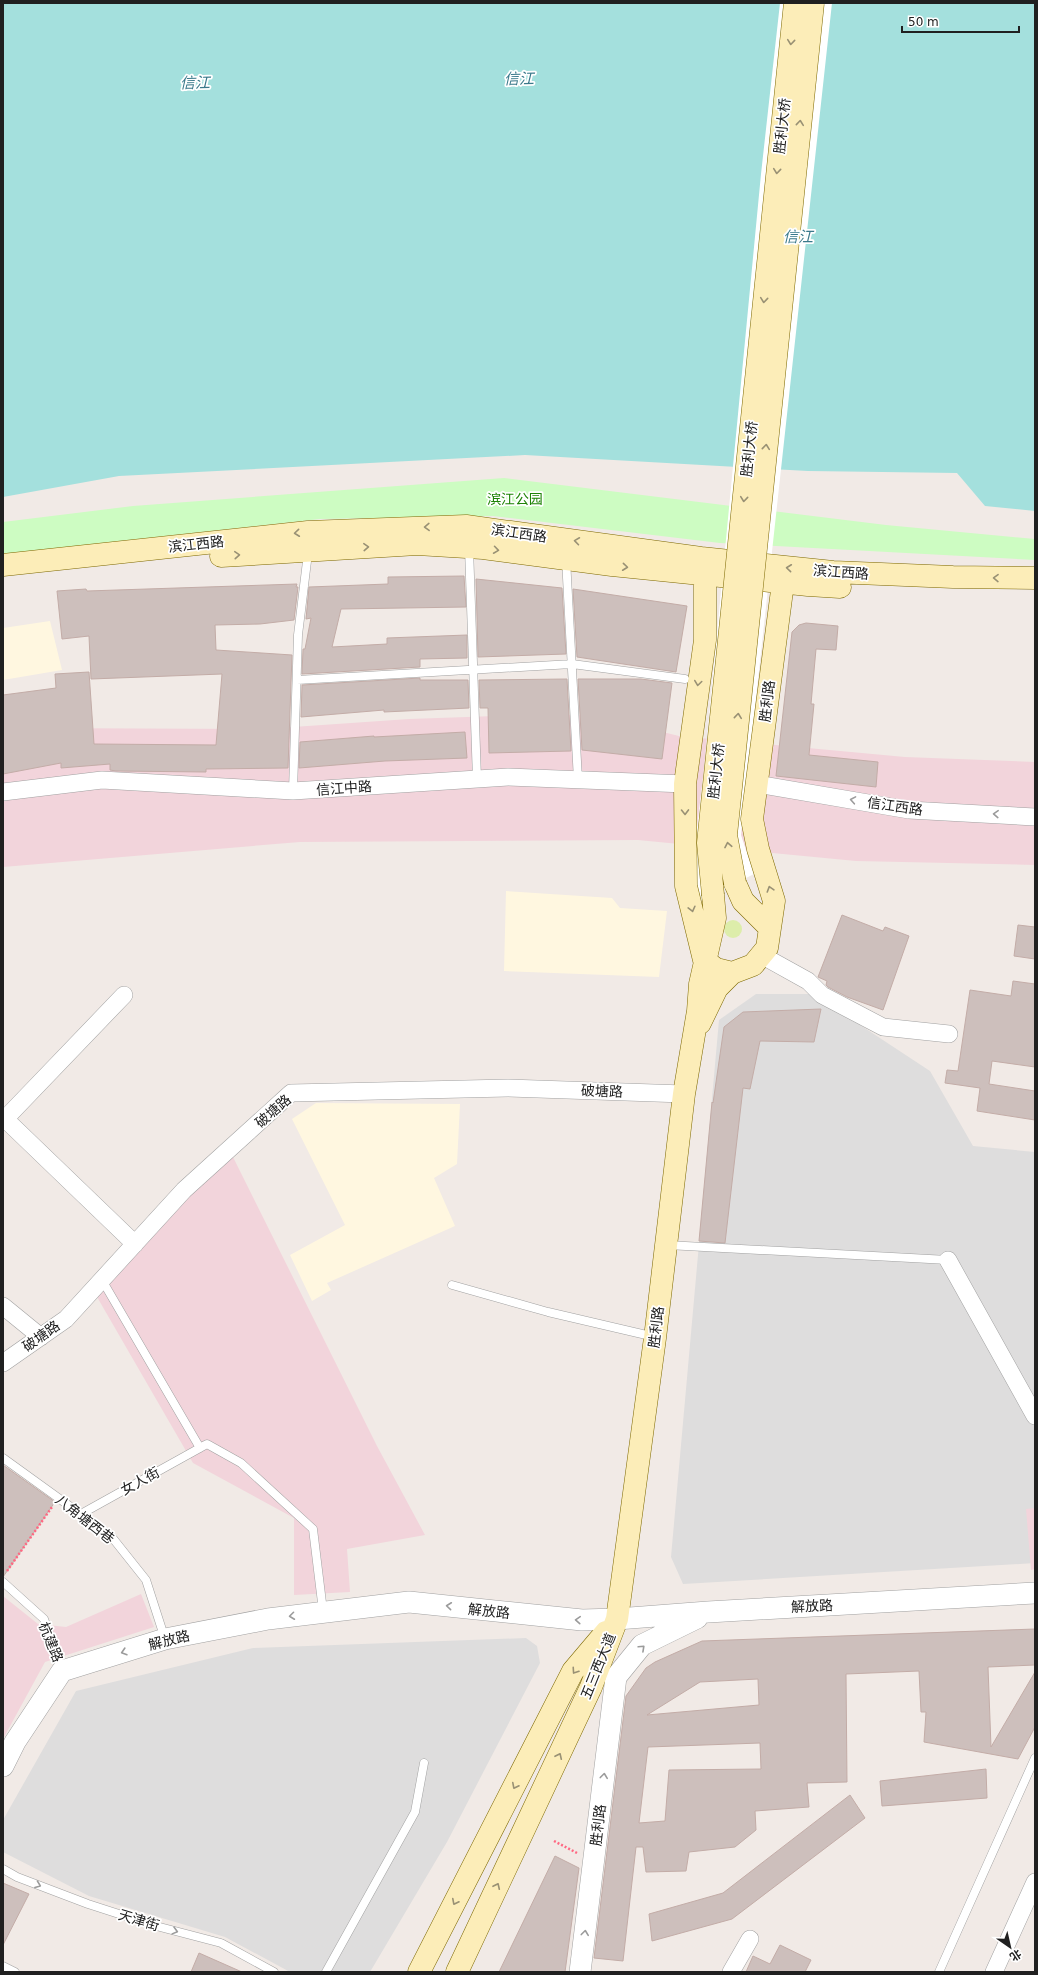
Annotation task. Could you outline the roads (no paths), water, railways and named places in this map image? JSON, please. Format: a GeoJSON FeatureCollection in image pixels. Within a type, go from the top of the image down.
{"type":"FeatureCollection","features":[{"type":"Feature","properties":{"kind":"main road","name":"胜利大桥"},"geometry":{"type":"LineString","coordinates":[[694,1035],[704,960],[715,918],[708,842],[795,3]]}},
{"type":"Feature","properties":{"kind":"main road","name":"胜利大桥"},"geometry":{"type":"LineString","coordinates":[[769,927],[743,901],[735,883],[726,835],[813,3]]}},
{"type":"Feature","properties":{"kind":"main road","name":"滨江西路"},"geometry":{"type":"LineString","coordinates":[[3,565],[308,532],[466,526],[701,558],[833,572],[953,578],[1035,578]]}},
{"type":"Feature","properties":{"kind":"main road","name":"滨江西路"},"geometry":{"type":"LineString","coordinates":[[3,578],[140,561],[417,544],[469,547],[783,583],[943,591],[1035,593]]}},
{"type":"Feature","properties":{"kind":"main road"},"geometry":{"type":"LineString","coordinates":[[705,575],[706,651],[698,735],[685,784],[686,886],[704,960],[716,969],[732,973]]}},
{"type":"Feature","properties":{"kind":"main road","name":"胜利路"},"geometry":{"type":"LineString","coordinates":[[761,955],[767,948],[774,901],[758,849],[752,819],[757,784],[758,733],[783,583]]}},
{"type":"Feature","properties":{"kind":"main road"},"geometry":{"type":"LineString","coordinates":[[706,651],[718,626],[729,620],[748,619],[761,623],[769,628],[772,648]]}},
{"type":"Feature","properties":{"kind":"main road"},"geometry":{"type":"LineString","coordinates":[[694,1035],[718,988],[732,973],[753,965],[761,955]]}},
{"type":"Feature","properties":{"kind":"main road","name":"胜利路"},"geometry":{"type":"LineString","coordinates":[[617,1619],[655,1338],[684,1094],[694,1035]]}},
{"type":"Feature","properties":{"kind":"main road","name":"五三西大道"},"geometry":{"type":"LineString","coordinates":[[419,1972],[573,1671],[617,1619]]}},
{"type":"Feature","properties":{"kind":"main road","name":"五三西大道"},"geometry":{"type":"LineString","coordinates":[[457,1972],[591,1687],[617,1619]]}},
{"type":"Feature","properties":{"kind":"street","name":"信江中路"},"geometry":{"type":"LineString","coordinates":[[3,792],[102,780],[293,791],[508,777],[685,784]]}},
{"type":"Feature","properties":{"kind":"street","name":"信江西路"},"geometry":{"type":"LineString","coordinates":[[757,784],[909,810],[1035,817]]}},
{"type":"Feature","properties":{"kind":"street"},"geometry":{"type":"LineString","coordinates":[[761,955],[808,981],[822,994],[884,1026],[949,1034]]}},
{"type":"Feature","properties":{"kind":"street"},"geometry":{"type":"LineString","coordinates":[[124,995],[4,1119],[135,1244]]}},
{"type":"Feature","properties":{"kind":"street","name":"破塘路"},"geometry":{"type":"LineString","coordinates":[[3,1363],[66,1319],[184,1190],[291,1093],[508,1088],[684,1094]]}},
{"type":"Feature","properties":{"kind":"street"},"geometry":{"type":"LineString","coordinates":[[948,1260],[1035,1416]]}},
{"type":"Feature","properties":{"kind":"street"},"geometry":{"type":"LineString","coordinates":[[3,1306],[41,1337]]}},
{"type":"Feature","properties":{"kind":"street","name":"解放路"},"geometry":{"type":"LineString","coordinates":[[62,1671],[165,1639],[268,1619],[409,1602],[582,1620],[1035,1592]]}},
{"type":"Feature","properties":{"kind":"street","name":"胜利路"},"geometry":{"type":"LineString","coordinates":[[580,1972],[616,1677],[642,1645],[708,1612]]}},
{"type":"Feature","properties":{"kind":"street"},"geometry":{"type":"LineString","coordinates":[[3,1766],[15,1742],[62,1671]]}},
{"type":"Feature","properties":{"kind":"street"},"geometry":{"type":"LineString","coordinates":[[994,1972],[1035,1882]]}},
{"type":"Feature","properties":{"kind":"street"},"geometry":{"type":"LineString","coordinates":[[731,1972],[750,1939]]}},
{"type":"Feature","properties":{"kind":"lane"},"geometry":{"type":"LineString","coordinates":[[469,547],[477,779]]}},
{"type":"Feature","properties":{"kind":"lane"},"geometry":{"type":"LineString","coordinates":[[293,791],[298,635],[308,550]]}},
{"type":"Feature","properties":{"kind":"lane"},"geometry":{"type":"LineString","coordinates":[[566,559],[578,780]]}},
{"type":"Feature","properties":{"kind":"lane"},"geometry":{"type":"LineString","coordinates":[[297,680],[572,664],[685,679]]}},
{"type":"Feature","properties":{"kind":"lane"},"geometry":{"type":"LineString","coordinates":[[666,1245],[948,1260]]}},
{"type":"Feature","properties":{"kind":"lane"},"geometry":{"type":"LineString","coordinates":[[102,1280],[200,1448],[207,1444],[241,1463],[313,1529],[323,1612]]}},
{"type":"Feature","properties":{"kind":"lane"},"geometry":{"type":"LineString","coordinates":[[452,1285],[548,1312],[655,1338]]}},
{"type":"Feature","properties":{"kind":"lane","name":"女人街"},"geometry":{"type":"LineString","coordinates":[[80,1514],[200,1448]]}},
{"type":"Feature","properties":{"kind":"lane","name":"八角塘西巷"},"geometry":{"type":"LineString","coordinates":[[3,1458],[111,1536],[146,1580],[165,1639]]}},
{"type":"Feature","properties":{"kind":"lane","name":"杭建路"},"geometry":{"type":"LineString","coordinates":[[3,1582],[44,1619],[62,1671]]}},
{"type":"Feature","properties":{"kind":"lane"},"geometry":{"type":"LineString","coordinates":[[939,1972],[1035,1758]]}},
{"type":"Feature","properties":{"kind":"lane"},"geometry":{"type":"LineString","coordinates":[[326,1972],[415,1812],[424,1763]]}},
{"type":"Feature","properties":{"kind":"lane","name":"天津街"},"geometry":{"type":"LineString","coordinates":[[3,1869],[17,1877],[88,1904],[156,1926],[221,1944],[274,1972]]}},
{"type":"Feature","properties":{"kind":"lane"},"geometry":{"type":"LineString","coordinates":[[3,1966],[15,1972]]}},
{"type":"Feature","properties":{"kind":"water","name":"信江"},"geometry":{"type":"Polygon","coordinates":[[[3,3],[1035,3],[1035,511],[985,506],[957,473],[808,471],[525,455],[119,476],[3,497],[3,3]]]}},
{"type":"Feature","properties":{"kind":"park label","name":"滨江公园"},"geometry":{"type":"Point","coordinates":[515,499]}}]}
